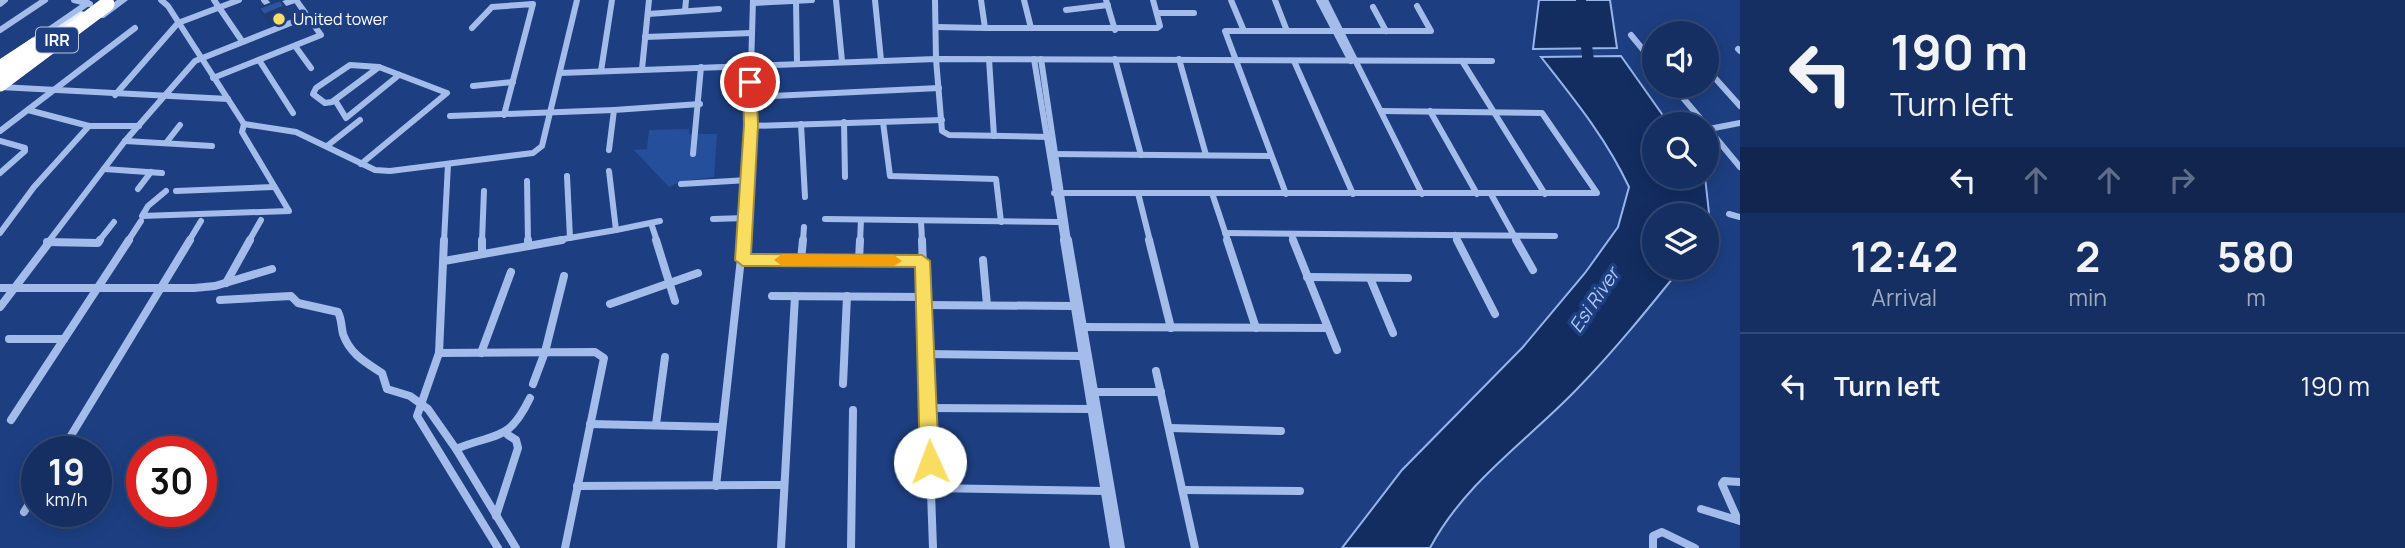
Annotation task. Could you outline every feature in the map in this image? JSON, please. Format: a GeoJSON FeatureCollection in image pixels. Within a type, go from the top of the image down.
{"type":"FeatureCollection","features":[{"type":"Feature","properties":{"kind":"highway"},"geometry":{"type":"LineString","coordinates":[[0,67],[101,2]]}},
{"type":"Feature","properties":{"kind":"highway"},"geometry":{"type":"LineString","coordinates":[[1,86],[101,2]]}},
{"type":"Feature","properties":{"kind":"street"},"geometry":{"type":"LineString","coordinates":[[0,4],[5,0]]}},
{"type":"Feature","properties":{"kind":"street"},"geometry":{"type":"LineString","coordinates":[[0,30],[45,0]]}},
{"type":"Feature","properties":{"kind":"street"},"geometry":{"type":"LineString","coordinates":[[74,0],[101,2]]}},
{"type":"Feature","properties":{"kind":"street"},"geometry":{"type":"LineString","coordinates":[[1,86],[123,0]]}},
{"type":"Feature","properties":{"kind":"street"},"geometry":{"type":"LineString","coordinates":[[161,0],[168,6],[244,124],[242,132],[289,211],[142,216],[148,205],[166,191]]}},
{"type":"Feature","properties":{"kind":"street"},"geometry":{"type":"LineString","coordinates":[[168,6],[175,0]]}},
{"type":"Feature","properties":{"kind":"street"},"geometry":{"type":"LineString","coordinates":[[214,0],[242,41]]}},
{"type":"Feature","properties":{"kind":"street"},"geometry":{"type":"LineString","coordinates":[[115,95],[177,23],[239,0]]}},
{"type":"Feature","properties":{"kind":"street"},"geometry":{"type":"LineString","coordinates":[[214,78],[321,35],[295,0],[271,8],[264,0]]}},
{"type":"Feature","properties":{"kind":"street"},"geometry":{"type":"LineString","coordinates":[[244,124],[296,132],[375,170],[390,171],[533,153],[542,146],[552,113],[577,0]]}},
{"type":"Feature","properties":{"kind":"street"},"geometry":{"type":"LineString","coordinates":[[601,71],[612,0]]}},
{"type":"Feature","properties":{"kind":"street"},"geometry":{"type":"LineString","coordinates":[[642,69],[649,0]]}},
{"type":"Feature","properties":{"kind":"street"},"geometry":{"type":"LineString","coordinates":[[685,11],[686,0]]}},
{"type":"Feature","properties":{"kind":"street"},"geometry":{"type":"LineString","coordinates":[[716,486],[743,260],[751,125],[753,1],[812,0]]}},
{"type":"Feature","properties":{"kind":"street"},"geometry":{"type":"LineString","coordinates":[[836,0],[842,61]]}},
{"type":"Feature","properties":{"kind":"street"},"geometry":{"type":"LineString","coordinates":[[876,0],[881,60]]}},
{"type":"Feature","properties":{"kind":"street"},"geometry":{"type":"LineString","coordinates":[[935,0],[936,59],[945,134],[1048,136]]}},
{"type":"Feature","properties":{"kind":"street"},"geometry":{"type":"LineString","coordinates":[[981,0],[985,28]]}},
{"type":"Feature","properties":{"kind":"street"},"geometry":{"type":"LineString","coordinates":[[1024,0],[1031,28]]}},
{"type":"Feature","properties":{"kind":"street"},"geometry":{"type":"LineString","coordinates":[[936,27],[1115,30],[1159,27],[1153,0]]}},
{"type":"Feature","properties":{"kind":"street"},"geometry":{"type":"LineString","coordinates":[[1231,0],[1244,31]]}},
{"type":"Feature","properties":{"kind":"street"},"geometry":{"type":"LineString","coordinates":[[1275,0],[1287,31]]}},
{"type":"Feature","properties":{"kind":"street"},"geometry":{"type":"LineString","coordinates":[[1319,0],[1338,31]]}},
{"type":"Feature","properties":{"kind":"street"},"geometry":{"type":"LineString","coordinates":[[1325,0],[1338,31],[1422,194]]}},
{"type":"Feature","properties":{"kind":"street"},"geometry":{"type":"LineString","coordinates":[[796,1],[797,63]]}},
{"type":"Feature","properties":{"kind":"street"},"geometry":{"type":"LineString","coordinates":[[1066,10],[1107,3],[1115,30]]}},
{"type":"Feature","properties":{"kind":"street"},"geometry":{"type":"LineString","coordinates":[[471,28],[492,7],[533,4],[504,115]]}},
{"type":"Feature","properties":{"kind":"street"},"geometry":{"type":"LineString","coordinates":[[1286,194],[1224,32],[1431,31],[1417,6]]}},
{"type":"Feature","properties":{"kind":"street"},"geometry":{"type":"LineString","coordinates":[[1373,7],[1386,32]]}},
{"type":"Feature","properties":{"kind":"street"},"geometry":{"type":"LineString","coordinates":[[648,14],[719,9]]}},
{"type":"Feature","properties":{"kind":"street"},"geometry":{"type":"LineString","coordinates":[[1157,13],[1194,13]]}},
{"type":"Feature","properties":{"kind":"street"},"geometry":{"type":"LineString","coordinates":[[0,307],[125,141],[200,57],[308,16]]}},
{"type":"Feature","properties":{"kind":"street"},"geometry":{"type":"LineString","coordinates":[[0,131],[135,28]]}},
{"type":"Feature","properties":{"kind":"street"},"geometry":{"type":"LineString","coordinates":[[645,37],[752,33]]}},
{"type":"Feature","properties":{"kind":"street"},"geometry":{"type":"LineString","coordinates":[[1631,35],[1642,48]]}},
{"type":"Feature","properties":{"kind":"street"},"geometry":{"type":"LineString","coordinates":[[295,46],[311,68]]}},
{"type":"Feature","properties":{"kind":"street"},"geometry":{"type":"LineString","coordinates":[[560,73],[936,59],[1492,61]]}},
{"type":"Feature","properties":{"kind":"street"},"geometry":{"type":"LineString","coordinates":[[989,59],[994,136]]}},
{"type":"Feature","properties":{"kind":"street"},"geometry":{"type":"LineString","coordinates":[[1037,59],[1080,327],[1121,548]]}},
{"type":"Feature","properties":{"kind":"street"},"geometry":{"type":"LineString","coordinates":[[1115,59],[1141,155]]}},
{"type":"Feature","properties":{"kind":"street"},"geometry":{"type":"LineString","coordinates":[[259,60],[293,113]]}},
{"type":"Feature","properties":{"kind":"street"},"geometry":{"type":"LineString","coordinates":[[1179,60],[1206,155]]}},
{"type":"Feature","properties":{"kind":"street"},"geometry":{"type":"LineString","coordinates":[[1294,61],[1353,194]]}},
{"type":"Feature","properties":{"kind":"street"},"geometry":{"type":"LineString","coordinates":[[1462,61],[1545,194]]}},
{"type":"Feature","properties":{"kind":"street"},"geometry":{"type":"LineString","coordinates":[[361,164],[447,93],[379,67],[347,66],[313,92],[314,96],[325,103],[335,100],[379,67]]}},
{"type":"Feature","properties":{"kind":"street"},"geometry":{"type":"LineString","coordinates":[[693,154],[701,67]]}},
{"type":"Feature","properties":{"kind":"street"},"geometry":{"type":"LineString","coordinates":[[335,100],[346,118],[399,75]]}},
{"type":"Feature","properties":{"kind":"street"},"geometry":{"type":"LineString","coordinates":[[473,86],[513,82]]}},
{"type":"Feature","properties":{"kind":"street"},"geometry":{"type":"LineString","coordinates":[[1719,83],[1740,106]]}},
{"type":"Feature","properties":{"kind":"street"},"geometry":{"type":"LineString","coordinates":[[1,86],[53,92],[228,99]]}},
{"type":"Feature","properties":{"kind":"street"},"geometry":{"type":"LineString","coordinates":[[750,97],[939,88]]}},
{"type":"Feature","properties":{"kind":"street"},"geometry":{"type":"LineString","coordinates":[[1683,98],[1695,112]]}},
{"type":"Feature","properties":{"kind":"street"},"geometry":{"type":"LineString","coordinates":[[450,116],[699,104]]}},
{"type":"Feature","properties":{"kind":"street"},"geometry":{"type":"LineString","coordinates":[[28,110],[89,126],[139,126]]}},
{"type":"Feature","properties":{"kind":"street"},"geometry":{"type":"LineString","coordinates":[[609,150],[614,110]]}},
{"type":"Feature","properties":{"kind":"street"},"geometry":{"type":"LineString","coordinates":[[1057,193],[1597,193],[1545,114],[1381,111]]}},
{"type":"Feature","properties":{"kind":"street"},"geometry":{"type":"LineString","coordinates":[[1430,111],[1476,194]]}},
{"type":"Feature","properties":{"kind":"street"},"geometry":{"type":"LineString","coordinates":[[327,146],[360,120]]}},
{"type":"Feature","properties":{"kind":"street"},"geometry":{"type":"LineString","coordinates":[[751,125],[942,120]]}},
{"type":"Feature","properties":{"kind":"street"},"geometry":{"type":"LineString","coordinates":[[844,122],[845,177]]}},
{"type":"Feature","properties":{"kind":"street"},"geometry":{"type":"LineString","coordinates":[[883,122],[890,176],[996,179],[1001,222]]}},
{"type":"Feature","properties":{"kind":"street"},"geometry":{"type":"LineString","coordinates":[[1719,125],[1740,123]]}},
{"type":"Feature","properties":{"kind":"street"},"geometry":{"type":"LineString","coordinates":[[802,124],[805,197]]}},
{"type":"Feature","properties":{"kind":"street"},"geometry":{"type":"LineString","coordinates":[[166,143],[180,125]]}},
{"type":"Feature","properties":{"kind":"street"},"geometry":{"type":"LineString","coordinates":[[0,233],[34,187],[89,126]]}},
{"type":"Feature","properties":{"kind":"street"},"geometry":{"type":"LineString","coordinates":[[0,141],[24,148],[25,151],[0,173]]}},
{"type":"Feature","properties":{"kind":"street"},"geometry":{"type":"LineString","coordinates":[[125,141],[212,146]]}},
{"type":"Feature","properties":{"kind":"street"},"geometry":{"type":"LineString","coordinates":[[1719,141],[1740,167]]}},
{"type":"Feature","properties":{"kind":"street"},"geometry":{"type":"LineString","coordinates":[[1051,154],[1270,156]]}},
{"type":"Feature","properties":{"kind":"street"},"geometry":{"type":"LineString","coordinates":[[448,164],[439,353],[417,415],[498,548]]}},
{"type":"Feature","properties":{"kind":"street"},"geometry":{"type":"LineString","coordinates":[[104,169],[162,173]]}},
{"type":"Feature","properties":{"kind":"street"},"geometry":{"type":"LineString","coordinates":[[609,171],[616,230]]}},
{"type":"Feature","properties":{"kind":"street"},"geometry":{"type":"LineString","coordinates":[[138,189],[151,172]]}},
{"type":"Feature","properties":{"kind":"street"},"geometry":{"type":"LineString","coordinates":[[567,176],[570,238]]}},
{"type":"Feature","properties":{"kind":"street"},"geometry":{"type":"LineString","coordinates":[[681,184],[748,180]]}},
{"type":"Feature","properties":{"kind":"street"},"geometry":{"type":"LineString","coordinates":[[527,181],[528,246]]}},
{"type":"Feature","properties":{"kind":"street"},"geometry":{"type":"LineString","coordinates":[[176,191],[274,187]]}},
{"type":"Feature","properties":{"kind":"street"},"geometry":{"type":"LineString","coordinates":[[482,254],[484,191]]}},
{"type":"Feature","properties":{"kind":"street"},"geometry":{"type":"LineString","coordinates":[[1057,193],[1058,222],[1073,306],[1080,327],[1081,356],[1114,548]]}},
{"type":"Feature","properties":{"kind":"street"},"geometry":{"type":"LineString","coordinates":[[1138,193],[1171,328]]}},
{"type":"Feature","properties":{"kind":"street"},"geometry":{"type":"LineString","coordinates":[[1212,193],[1256,328]]}},
{"type":"Feature","properties":{"kind":"street"},"geometry":{"type":"LineString","coordinates":[[1491,194],[1532,270]]}},
{"type":"Feature","properties":{"kind":"street"},"geometry":{"type":"LineString","coordinates":[[1728,214],[1740,217]]}},
{"type":"Feature","properties":{"kind":"street"},"geometry":{"type":"LineString","coordinates":[[713,219],[746,218]]}},
{"type":"Feature","properties":{"kind":"street"},"geometry":{"type":"LineString","coordinates":[[825,219],[1058,222]]}},
{"type":"Feature","properties":{"kind":"street"},"geometry":{"type":"LineString","coordinates":[[226,283],[261,220]]}},
{"type":"Feature","properties":{"kind":"street"},"geometry":{"type":"LineString","coordinates":[[859,260],[861,220]]}},
{"type":"Feature","properties":{"kind":"street"},"geometry":{"type":"LineString","coordinates":[[71,436],[201,221]]}},
{"type":"Feature","properties":{"kind":"street"},"geometry":{"type":"LineString","coordinates":[[444,261],[660,221]]}},
{"type":"Feature","properties":{"kind":"street"},"geometry":{"type":"LineString","coordinates":[[921,221],[933,548]]}},
{"type":"Feature","properties":{"kind":"street"},"geometry":{"type":"LineString","coordinates":[[47,242],[98,243],[114,222]]}},
{"type":"Feature","properties":{"kind":"street"},"geometry":{"type":"LineString","coordinates":[[12,420],[141,222]]}},
{"type":"Feature","properties":{"kind":"street"},"geometry":{"type":"LineString","coordinates":[[651,223],[675,301]]}},
{"type":"Feature","properties":{"kind":"street"},"geometry":{"type":"LineString","coordinates":[[801,260],[804,226]]}},
{"type":"Feature","properties":{"kind":"street"},"geometry":{"type":"LineString","coordinates":[[1225,233],[1555,236]]}},
{"type":"Feature","properties":{"kind":"street"},"geometry":{"type":"LineString","coordinates":[[1291,234],[1337,350]]}},
{"type":"Feature","properties":{"kind":"street"},"geometry":{"type":"LineString","coordinates":[[1455,235],[1495,314]]}},
{"type":"Feature","properties":{"kind":"street"},"geometry":{"type":"LineString","coordinates":[[743,260],[922,261]]}},
{"type":"Feature","properties":{"kind":"street"},"geometry":{"type":"LineString","coordinates":[[983,260],[987,305]]}},
{"type":"Feature","properties":{"kind":"street"},"geometry":{"type":"LineString","coordinates":[[0,288],[194,288],[226,283],[272,269]]}},
{"type":"Feature","properties":{"kind":"street"},"geometry":{"type":"LineString","coordinates":[[481,353],[510,272]]}},
{"type":"Feature","properties":{"kind":"street"},"geometry":{"type":"LineString","coordinates":[[610,304],[698,273]]}},
{"type":"Feature","properties":{"kind":"street"},"geometry":{"type":"LineString","coordinates":[[533,384],[545,352],[564,276]]}},
{"type":"Feature","properties":{"kind":"street"},"geometry":{"type":"LineString","coordinates":[[1307,277],[1408,278]]}},
{"type":"Feature","properties":{"kind":"street"},"geometry":{"type":"LineString","coordinates":[[1370,278],[1393,333]]}},
{"type":"Feature","properties":{"kind":"street"},"geometry":{"type":"LineString","coordinates":[[220,300],[291,296],[298,303],[338,312],[342,319],[343,333],[361,363],[382,373],[387,389],[410,396],[428,409],[456,449],[516,548]]}},
{"type":"Feature","properties":{"kind":"street"},"geometry":{"type":"LineString","coordinates":[[772,296],[847,296],[987,305],[1073,306]]}},
{"type":"Feature","properties":{"kind":"street"},"geometry":{"type":"LineString","coordinates":[[781,548],[795,296]]}},
{"type":"Feature","properties":{"kind":"street"},"geometry":{"type":"LineString","coordinates":[[843,384],[847,296]]}},
{"type":"Feature","properties":{"kind":"street"},"geometry":{"type":"LineString","coordinates":[[1080,327],[1328,328]]}},
{"type":"Feature","properties":{"kind":"street"},"geometry":{"type":"LineString","coordinates":[[9,339],[64,339]]}},
{"type":"Feature","properties":{"kind":"street"},"geometry":{"type":"LineString","coordinates":[[439,353],[595,352],[604,358],[565,548]]}},
{"type":"Feature","properties":{"kind":"street"},"geometry":{"type":"LineString","coordinates":[[926,354],[1081,356]]}},
{"type":"Feature","properties":{"kind":"street"},"geometry":{"type":"LineString","coordinates":[[656,424],[665,357]]}},
{"type":"Feature","properties":{"kind":"street"},"geometry":{"type":"LineString","coordinates":[[1156,371],[1195,548]]}},
{"type":"Feature","properties":{"kind":"street"},"geometry":{"type":"LineString","coordinates":[[1094,392],[1161,392]]}},
{"type":"Feature","properties":{"kind":"street"},"geometry":{"type":"LineString","coordinates":[[456,449],[468,443],[508,435],[521,419],[530,398]]}},
{"type":"Feature","properties":{"kind":"street"},"geometry":{"type":"LineString","coordinates":[[928,408],[1090,409]]}},
{"type":"Feature","properties":{"kind":"street"},"geometry":{"type":"LineString","coordinates":[[851,548],[853,410]]}},
{"type":"Feature","properties":{"kind":"street"},"geometry":{"type":"LineString","coordinates":[[590,424],[722,427]]}},
{"type":"Feature","properties":{"kind":"street"},"geometry":{"type":"LineString","coordinates":[[1170,428],[1281,430]]}},
{"type":"Feature","properties":{"kind":"street"},"geometry":{"type":"LineString","coordinates":[[496,516],[518,448],[516,440],[508,435]]}},
{"type":"Feature","properties":{"kind":"street"},"geometry":{"type":"LineString","coordinates":[[1739,521],[1722,484],[1724,481],[1740,482]]}},
{"type":"Feature","properties":{"kind":"street"},"geometry":{"type":"LineString","coordinates":[[577,486],[784,485]]}},
{"type":"Feature","properties":{"kind":"street"},"geometry":{"type":"LineString","coordinates":[[931,488],[1104,491]]}},
{"type":"Feature","properties":{"kind":"street"},"geometry":{"type":"LineString","coordinates":[[1183,490],[1300,491]]}},
{"type":"Feature","properties":{"kind":"street"},"geometry":{"type":"LineString","coordinates":[[1701,509],[1739,521]]}},
{"type":"Feature","properties":{"kind":"street"},"geometry":{"type":"LineString","coordinates":[[1653,548],[1653,536],[1662,533],[1695,548]]}},
{"type":"Feature","properties":{"kind":"shaded area"},"geometry":{"type":"Polygon","coordinates":[[[689,129],[689,134],[717,134],[714,177],[683,181],[669,187],[634,150],[647,149],[649,130],[689,129]]]}},
{"type":"Feature","properties":{"kind":"water"},"geometry":{"type":"Polygon","coordinates":[[[1539,0],[1610,0],[1617,48],[1533,49],[1539,0]]]}},
{"type":"Feature","properties":{"kind":"water"},"geometry":{"type":"Polygon","coordinates":[[[1621,56],[1642,86],[1642,98],[1651,98],[1661,112],[1642,112],[1642,189],[1706,189],[1708,203],[1642,203],[1642,280],[1671,280],[1591,375],[1478,483],[1444,524],[1430,548],[1342,548],[1402,470],[1523,347],[1585,273],[1618,227],[1629,187],[1600,135],[1541,57],[1621,56]]]}},
{"type":"Feature","properties":{"kind":"building"},"geometry":{"type":"Polygon","coordinates":[[[280,0],[285,6],[264,15],[259,8],[280,0]]]}},
{"type":"Feature","properties":{"kind":"waterway","name":"Esi River"},"geometry":{"type":"LineString","coordinates":[[1581,0],[1590,75]]}},
{"type":"Feature","properties":{"kind":"slow traffic"},"geometry":{"type":"LineString","coordinates":[[782,260],[894,261]]}},
{"type":"Feature","properties":{"kind":"place","name":"United tower"},"geometry":{"type":"Point","coordinates":[279,19]}},
{"type":"Feature","properties":{"kind":"route"},"geometry":{"type":"LineString","coordinates":[[750,82],[751,125],[743,260],[922,261],[930,462]]}}]}
